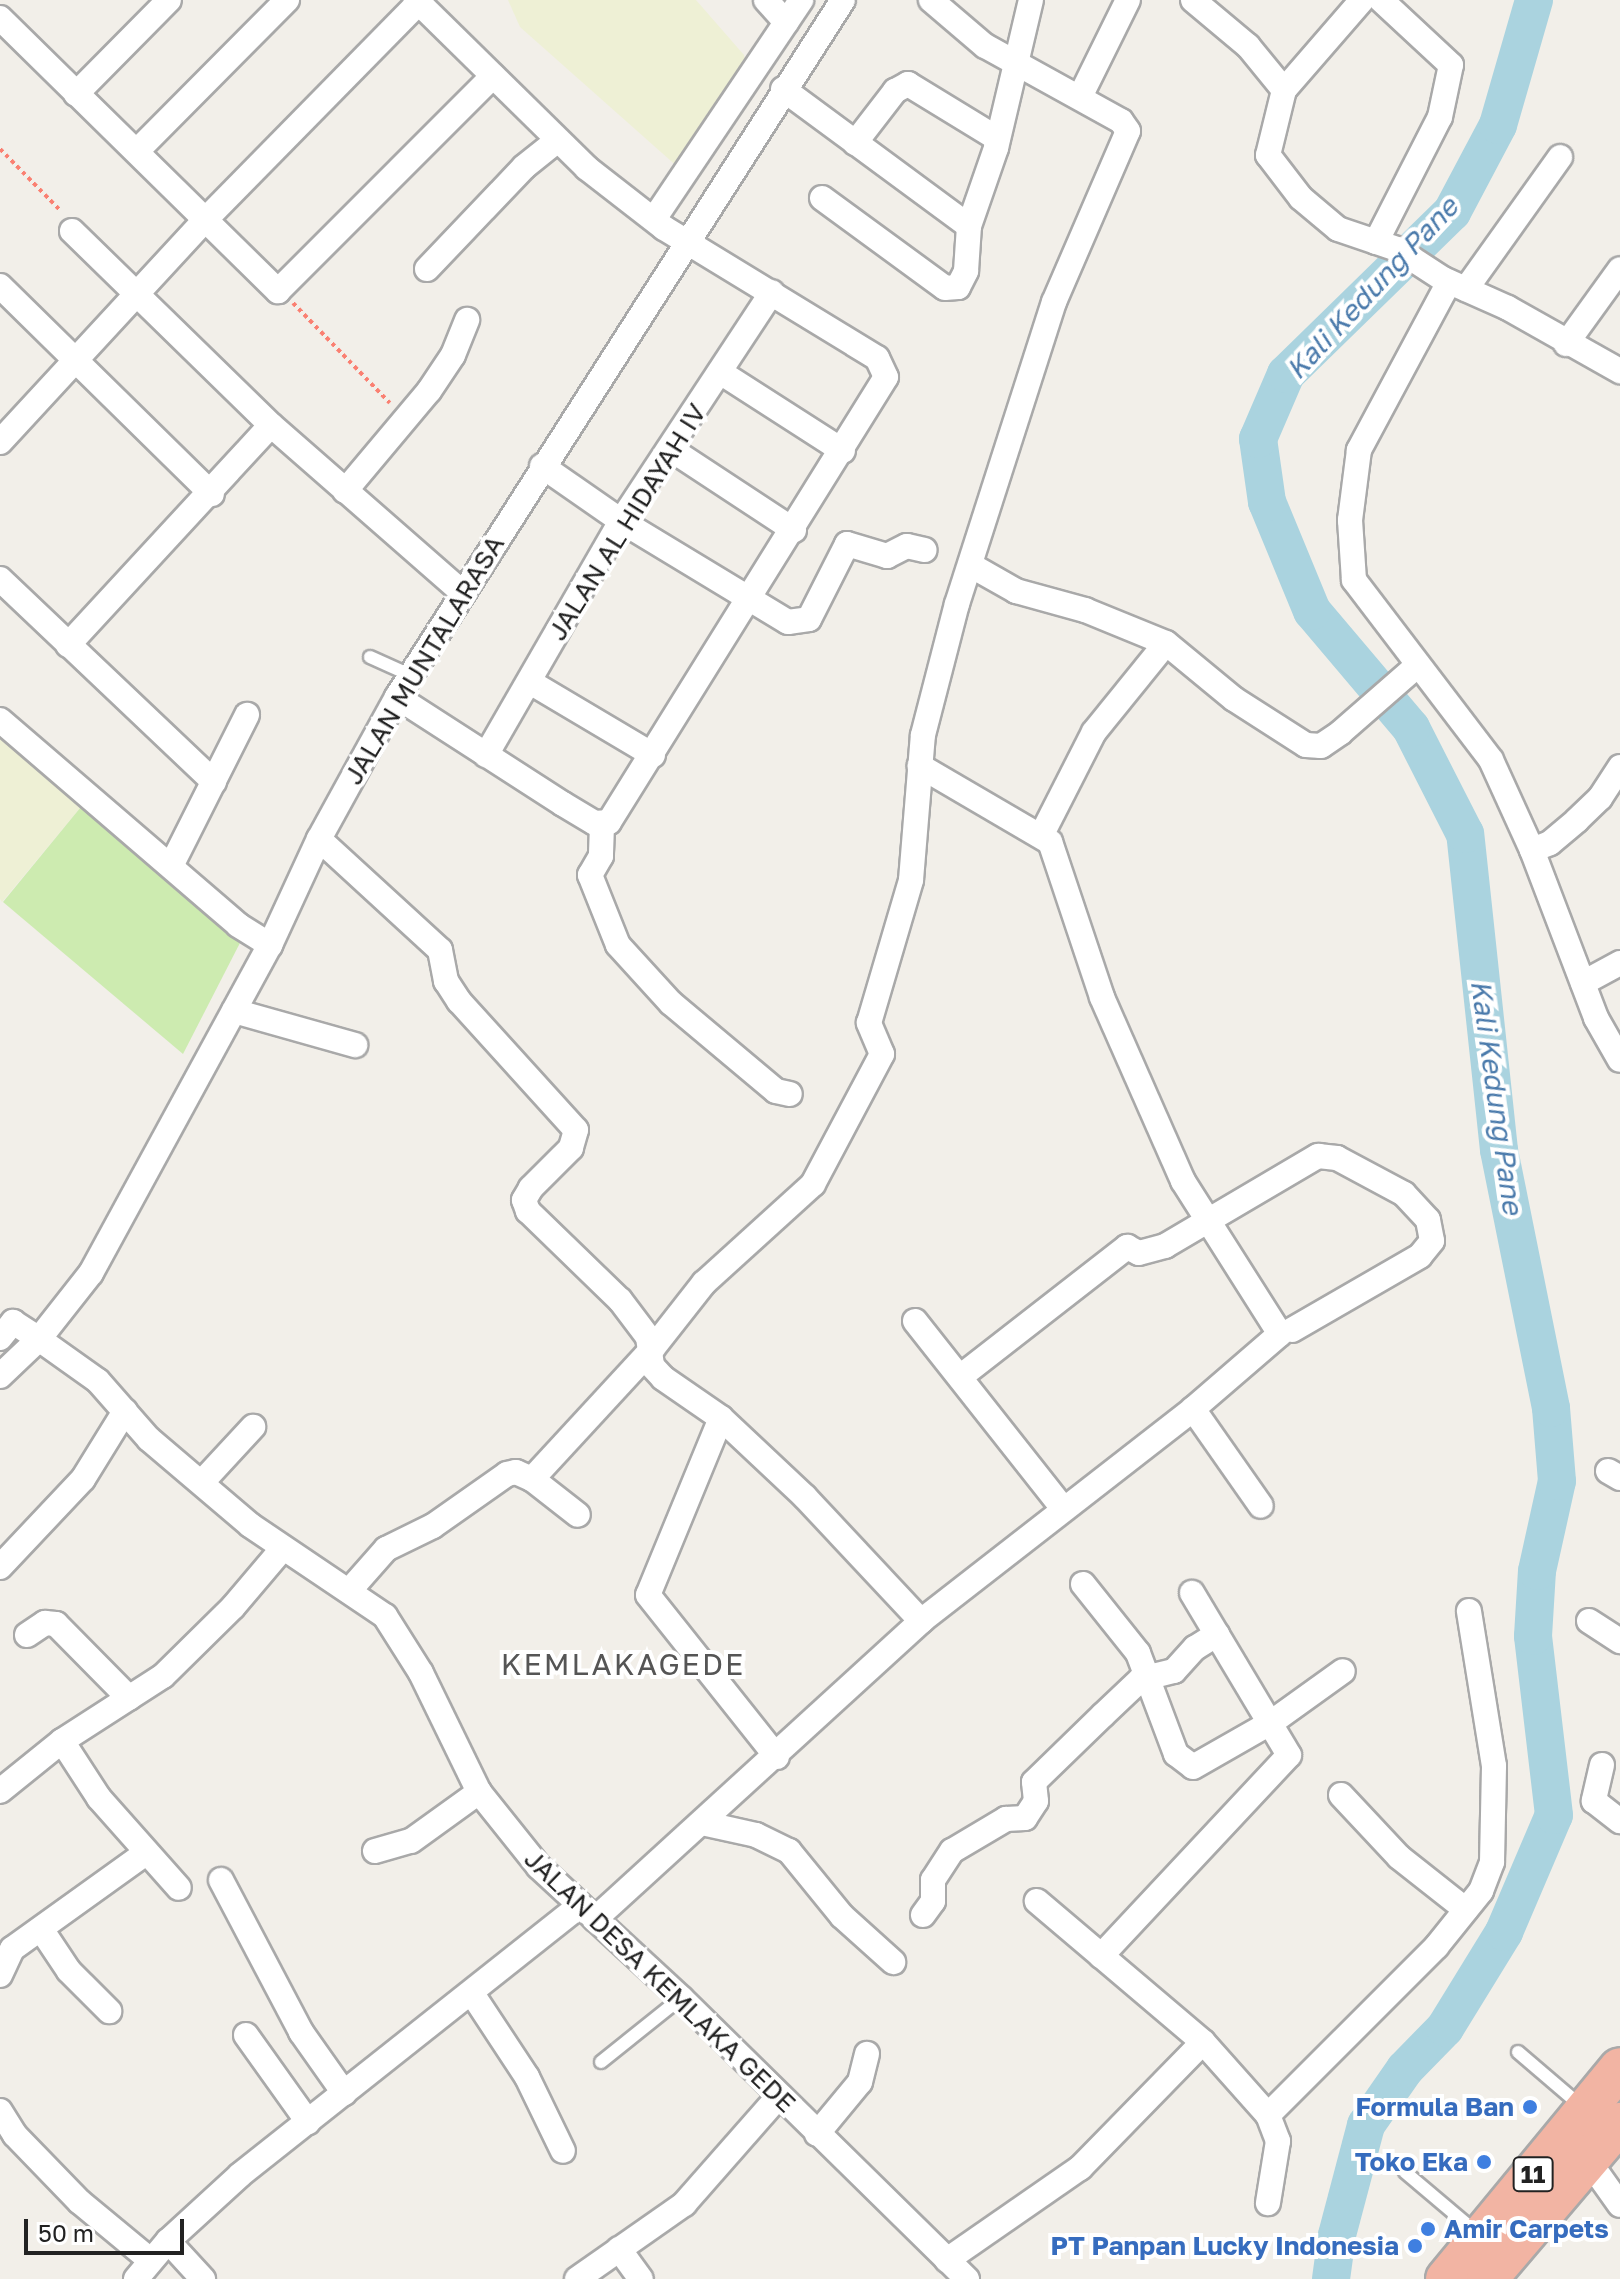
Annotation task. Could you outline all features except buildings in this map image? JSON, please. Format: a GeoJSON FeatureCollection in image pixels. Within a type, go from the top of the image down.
{"type":"FeatureCollection","features":[{"type":"Feature","properties":{"kind":"highway","name":"11"},"geometry":{"type":"LineString","coordinates":[[1446,2279],[1491,2257],[1588,2160],[1620,2068]]}},
{"type":"Feature","properties":{"kind":"highway","name":"11"},"geometry":{"type":"LineString","coordinates":[[1491,2257],[1603,2117]]}},
{"type":"Feature","properties":{"kind":"street"},"geometry":{"type":"LineString","coordinates":[[76,94],[169,0]]}},
{"type":"Feature","properties":{"kind":"street"},"geometry":{"type":"LineString","coordinates":[[137,151],[287,0]]}},
{"type":"Feature","properties":{"kind":"street"},"geometry":{"type":"LineString","coordinates":[[766,0],[786,22]]}},
{"type":"Feature","properties":{"kind":"street"},"geometry":{"type":"LineString","coordinates":[[672,232],[786,22],[801,0]]}},
{"type":"Feature","properties":{"kind":"street","name":"JALAN MUNTALARASA"},"geometry":{"type":"LineString","coordinates":[[0,1376],[18,1329],[91,1273],[234,1011],[260,939],[397,697],[402,670],[452,584],[542,466],[672,232],[783,89],[843,0]]}},
{"type":"Feature","properties":{"kind":"street"},"geometry":{"type":"LineString","coordinates":[[532,1479],[653,1348],[704,1283],[822,1173],[845,1119],[882,1054],[869,1023],[911,880],[923,735],[1054,302],[1110,181],[1128,131],[1121,121],[985,46],[931,0]]}},
{"type":"Feature","properties":{"kind":"street"},"geometry":{"type":"LineString","coordinates":[[822,198],[945,288],[958,287],[966,271],[969,226],[998,139],[1031,0]]}},
{"type":"Feature","properties":{"kind":"street"},"geometry":{"type":"LineString","coordinates":[[1080,97],[1128,0]]}},
{"type":"Feature","properties":{"kind":"street"},"geometry":{"type":"LineString","coordinates":[[1193,0],[1248,46],[1284,90]]}},
{"type":"Feature","properties":{"kind":"street"},"geometry":{"type":"LineString","coordinates":[[1362,0],[1284,90],[1268,155],[1301,198],[1338,229],[1386,246],[1620,371]]}},
{"type":"Feature","properties":{"kind":"street"},"geometry":{"type":"LineString","coordinates":[[1381,0],[1451,65],[1440,117],[1386,246]]}},
{"type":"Feature","properties":{"kind":"street"},"geometry":{"type":"LineString","coordinates":[[0,442],[205,220],[419,1],[558,140],[672,232],[877,358],[886,377],[653,755],[605,823],[601,856],[590,875],[618,945],[671,1003],[776,1091],[790,1094]]}},
{"type":"Feature","properties":{"kind":"street"},"geometry":{"type":"LineString","coordinates":[[4,29],[137,151],[278,291],[493,76]]}},
{"type":"Feature","properties":{"kind":"street"},"geometry":{"type":"LineString","coordinates":[[855,143],[895,91],[908,84],[998,139]]}},
{"type":"Feature","properties":{"kind":"street"},"geometry":{"type":"LineString","coordinates":[[783,89],[969,226]]}},
{"type":"Feature","properties":{"kind":"street"},"geometry":{"type":"LineString","coordinates":[[427,269],[524,167],[558,140]]}},
{"type":"Feature","properties":{"kind":"street"},"geometry":{"type":"LineString","coordinates":[[1560,157],[1448,280],[1359,450],[1350,520],[1354,580],[1491,760],[1532,850],[1583,983],[1620,1060]]}},
{"type":"Feature","properties":{"kind":"street"},"geometry":{"type":"LineString","coordinates":[[72,231],[271,425],[452,584]]}},
{"type":"Feature","properties":{"kind":"street"},"geometry":{"type":"LineString","coordinates":[[1566,344],[1620,269]]}},
{"type":"Feature","properties":{"kind":"street","name":"JALAN AL HIDAYAH IV"},"geometry":{"type":"LineString","coordinates":[[486,755],[621,521],[672,450],[772,292]]}},
{"type":"Feature","properties":{"kind":"street"},"geometry":{"type":"LineString","coordinates":[[2,293],[212,494]]}},
{"type":"Feature","properties":{"kind":"street"},"geometry":{"type":"LineString","coordinates":[[345,491],[410,418],[453,355],[467,320]]}},
{"type":"Feature","properties":{"kind":"street"},"geometry":{"type":"LineString","coordinates":[[720,372],[843,451]]}},
{"type":"Feature","properties":{"kind":"street"},"geometry":{"type":"LineString","coordinates":[[68,645],[212,494],[271,425]]}},
{"type":"Feature","properties":{"kind":"street"},"geometry":{"type":"LineString","coordinates":[[672,450],[794,530]]}},
{"type":"Feature","properties":{"kind":"street"},"geometry":{"type":"LineString","coordinates":[[542,466],[621,521],[750,601],[798,624],[809,619],[847,544],[887,556],[909,549]]}},
{"type":"Feature","properties":{"kind":"street"},"geometry":{"type":"LineString","coordinates":[[972,566],[1016,591],[1085,610],[1166,643],[1234,699],[1306,745],[1321,746],[1418,665]]}},
{"type":"Feature","properties":{"kind":"street"},"geometry":{"type":"LineString","coordinates":[[0,579],[214,782]]}},
{"type":"Feature","properties":{"kind":"street"},"geometry":{"type":"LineString","coordinates":[[1042,834],[1094,732],[1166,643]]}},
{"type":"Feature","properties":{"kind":"street"},"geometry":{"type":"LineString","coordinates":[[530,682],[653,755]]}},
{"type":"Feature","properties":{"kind":"street"},"geometry":{"type":"LineString","coordinates":[[397,697],[486,755],[605,823]]}},
{"type":"Feature","properties":{"kind":"street"},"geometry":{"type":"LineString","coordinates":[[172,864],[247,715]]}},
{"type":"Feature","properties":{"kind":"street"},"geometry":{"type":"LineString","coordinates":[[0,720],[260,939]]}},
{"type":"Feature","properties":{"kind":"street"},"geometry":{"type":"LineString","coordinates":[[0,2111],[15,2135],[143,2269],[168,2241],[344,2093],[588,1912],[702,1823],[921,1621],[1062,1507],[1193,1409],[1280,1334],[1183,1181],[1102,997],[1058,856],[1042,834],[920,766]]}},
{"type":"Feature","properties":{"kind":"street"},"geometry":{"type":"LineString","coordinates":[[1532,850],[1550,843],[1577,820],[1600,798],[1620,767]]}},
{"type":"Feature","properties":{"kind":"street"},"geometry":{"type":"LineString","coordinates":[[319,839],[444,954],[446,981],[459,1001],[576,1130],[571,1148],[545,1169],[525,1206],[620,1300],[653,1348],[652,1366],[663,1378],[721,1418],[805,1497],[921,1621]]}},
{"type":"Feature","properties":{"kind":"street"},"geometry":{"type":"LineString","coordinates":[[1583,983],[1620,963]]}},
{"type":"Feature","properties":{"kind":"street"},"geometry":{"type":"LineString","coordinates":[[234,1011],[355,1045]]}},
{"type":"Feature","properties":{"kind":"street"},"geometry":{"type":"LineString","coordinates":[[960,1377],[1127,1247],[1139,1253],[1165,1246],[1205,1218],[1318,1156],[1337,1158],[1392,1186],[1428,1220],[1432,1241],[1420,1256],[1292,1330]]}},
{"type":"Feature","properties":{"kind":"street"},"geometry":{"type":"LineString","coordinates":[[915,1321],[1062,1507]]}},
{"type":"Feature","properties":{"kind":"street","name":"JALAN DESA KEMLAKA GEDE"},"geometry":{"type":"LineString","coordinates":[[18,1329],[98,1381],[149,1439],[283,1548],[385,1616],[403,1641],[479,1792],[539,1867],[681,1998],[777,2098],[967,2279]]}},
{"type":"Feature","properties":{"kind":"street"},"geometry":{"type":"LineString","coordinates":[[1193,1409],[1261,1506]]}},
{"type":"Feature","properties":{"kind":"street"},"geometry":{"type":"LineString","coordinates":[[0,1567],[83,1479],[125,1411]]}},
{"type":"Feature","properties":{"kind":"street"},"geometry":{"type":"LineString","coordinates":[[721,1418],[648,1595],[777,1757]]}},
{"type":"Feature","properties":{"kind":"street"},"geometry":{"type":"LineString","coordinates":[[203,1481],[253,1427]]}},
{"type":"Feature","properties":{"kind":"street"},"geometry":{"type":"LineString","coordinates":[[349,1591],[386,1549],[433,1526],[507,1474],[516,1472],[532,1479],[578,1515]]}},
{"type":"Feature","properties":{"kind":"street"},"geometry":{"type":"LineString","coordinates":[[0,1791],[62,1741],[163,1676],[233,1607],[283,1548]]}},
{"type":"Feature","properties":{"kind":"street"},"geometry":{"type":"LineString","coordinates":[[1083,1584],[1125,1635],[1149,1675],[1183,1764],[1201,1764],[1272,1722],[1343,1671]]}},
{"type":"Feature","properties":{"kind":"street"},"geometry":{"type":"LineString","coordinates":[[1101,1956],[1289,1755],[1192,1593]]}},
{"type":"Feature","properties":{"kind":"street"},"geometry":{"type":"LineString","coordinates":[[1268,2115],[1436,1947],[1481,1891],[1492,1862],[1496,1818],[1492,1750],[1469,1611]]}},
{"type":"Feature","properties":{"kind":"street"},"geometry":{"type":"LineString","coordinates":[[1589,1621],[1620,1641]]}},
{"type":"Feature","properties":{"kind":"street"},"geometry":{"type":"LineString","coordinates":[[27,1635],[45,1623],[56,1624],[129,1698]]}},
{"type":"Feature","properties":{"kind":"street"},"geometry":{"type":"LineString","coordinates":[[923,1915],[933,1901],[933,1880],[952,1851],[1006,1819],[1025,1818],[1036,1801],[1034,1782],[1149,1675],[1174,1671],[1195,1648],[1217,1634]]}},
{"type":"Feature","properties":{"kind":"street"},"geometry":{"type":"LineString","coordinates":[[62,1741],[144,1854],[179,1888]]}},
{"type":"Feature","properties":{"kind":"street"},"geometry":{"type":"LineString","coordinates":[[1602,1765],[1594,1801],[1620,1821]]}},
{"type":"Feature","properties":{"kind":"street"},"geometry":{"type":"LineString","coordinates":[[375,1851],[411,1841],[479,1792]]}},
{"type":"Feature","properties":{"kind":"street"},"geometry":{"type":"LineString","coordinates":[[1341,1795],[1399,1857],[1466,1910]]}},
{"type":"Feature","properties":{"kind":"street"},"geometry":{"type":"LineString","coordinates":[[702,1823],[756,1835],[789,1851],[842,1916],[893,1962]]}},
{"type":"Feature","properties":{"kind":"street"},"geometry":{"type":"LineString","coordinates":[[0,1975],[6,1941],[41,1929],[144,1854]]}},
{"type":"Feature","properties":{"kind":"street"},"geometry":{"type":"LineString","coordinates":[[221,1880],[301,2032],[344,2093]]}},
{"type":"Feature","properties":{"kind":"street"},"geometry":{"type":"LineString","coordinates":[[1037,1901],[1203,2042],[1268,2115],[1278,2141],[1268,2203]]}},
{"type":"Feature","properties":{"kind":"street"},"geometry":{"type":"LineString","coordinates":[[41,1929],[69,1971],[109,2011]]}},
{"type":"Feature","properties":{"kind":"street"},"geometry":{"type":"LineString","coordinates":[[473,1995],[527,2077],[563,2151]]}},
{"type":"Feature","properties":{"kind":"street"},"geometry":{"type":"LineString","coordinates":[[246,2035],[308,2122]]}},
{"type":"Feature","properties":{"kind":"street"},"geometry":{"type":"LineString","coordinates":[[947,2260],[1080,2168],[1203,2042]]}},
{"type":"Feature","properties":{"kind":"street"},"geometry":{"type":"LineString","coordinates":[[817,2134],[860,2082],[867,2054]]}},
{"type":"Feature","properties":{"kind":"street"},"geometry":{"type":"LineString","coordinates":[[577,2279],[684,2204],[777,2098]]}},
{"type":"Feature","properties":{"kind":"street"},"geometry":{"type":"LineString","coordinates":[[1588,2160],[1620,2205]]}},
{"type":"Feature","properties":{"kind":"street"},"geometry":{"type":"LineString","coordinates":[[168,2241],[203,2279]]}},
{"type":"Feature","properties":{"kind":"street"},"geometry":{"type":"LineString","coordinates":[[619,2249],[641,2279]]}},
{"type":"Feature","properties":{"kind":"lane"},"geometry":{"type":"LineString","coordinates":[[370,657],[402,670]]}},
{"type":"Feature","properties":{"kind":"lane"},"geometry":{"type":"LineString","coordinates":[[601,2062],[681,1998]]}},
{"type":"Feature","properties":{"kind":"lane"},"geometry":{"type":"LineString","coordinates":[[1518,2052],[1603,2117]]}},
{"type":"Feature","properties":{"kind":"lane"},"geometry":{"type":"LineString","coordinates":[[1405,2172],[1491,2257]]}},
{"type":"Feature","properties":{"kind":"path"},"geometry":{"type":"LineString","coordinates":[[0,149],[42,189],[72,231]]}},
{"type":"Feature","properties":{"kind":"path"},"geometry":{"type":"LineString","coordinates":[[286,286],[307,323],[410,418]]}},
{"type":"Feature","properties":{"kind":"green space"},"geometry":{"type":"Polygon","coordinates":[[[508,0],[696,0],[744,55],[746,67],[680,169],[520,27],[508,0]]]}},
{"type":"Feature","properties":{"kind":"green space"},"geometry":{"type":"Polygon","coordinates":[[[0,728],[85,802],[2,902],[0,899],[0,728]]]}},
{"type":"Feature","properties":{"kind":"green space"},"geometry":{"type":"Polygon","coordinates":[[[85,802],[242,939],[183,1054],[3,902],[85,802]]]}},
{"type":"Feature","properties":{"kind":"waterway","name":"Kali Kedung Pane"},"geometry":{"type":"LineString","coordinates":[[1331,2279],[1337,2235],[1366,2125],[1405,2069],[1445,2028],[1504,1932],[1554,1815],[1533,1636],[1537,1571],[1557,1481],[1551,1408],[1499,1150],[1465,834],[1411,728],[1312,611],[1267,502],[1258,439],[1286,374],[1452,212],[1498,125],[1534,0]]}},
{"type":"Feature","properties":{"kind":"place","name":"Formula Ban"},"geometry":{"type":"Point","coordinates":[1530,2107]}},
{"type":"Feature","properties":{"kind":"place","name":"Toko Eka"},"geometry":{"type":"Point","coordinates":[1484,2162]}},
{"type":"Feature","properties":{"kind":"place","name":"Amir Carpets"},"geometry":{"type":"Point","coordinates":[1428,2229]}},
{"type":"Feature","properties":{"kind":"place","name":"PT Panpan Lucky Indonesia"},"geometry":{"type":"Point","coordinates":[1415,2246]}},
{"type":"Feature","properties":{"kind":"district","name":"KEMLAKAGEDE"},"geometry":{"type":"Point","coordinates":[623,1664]}}]}
